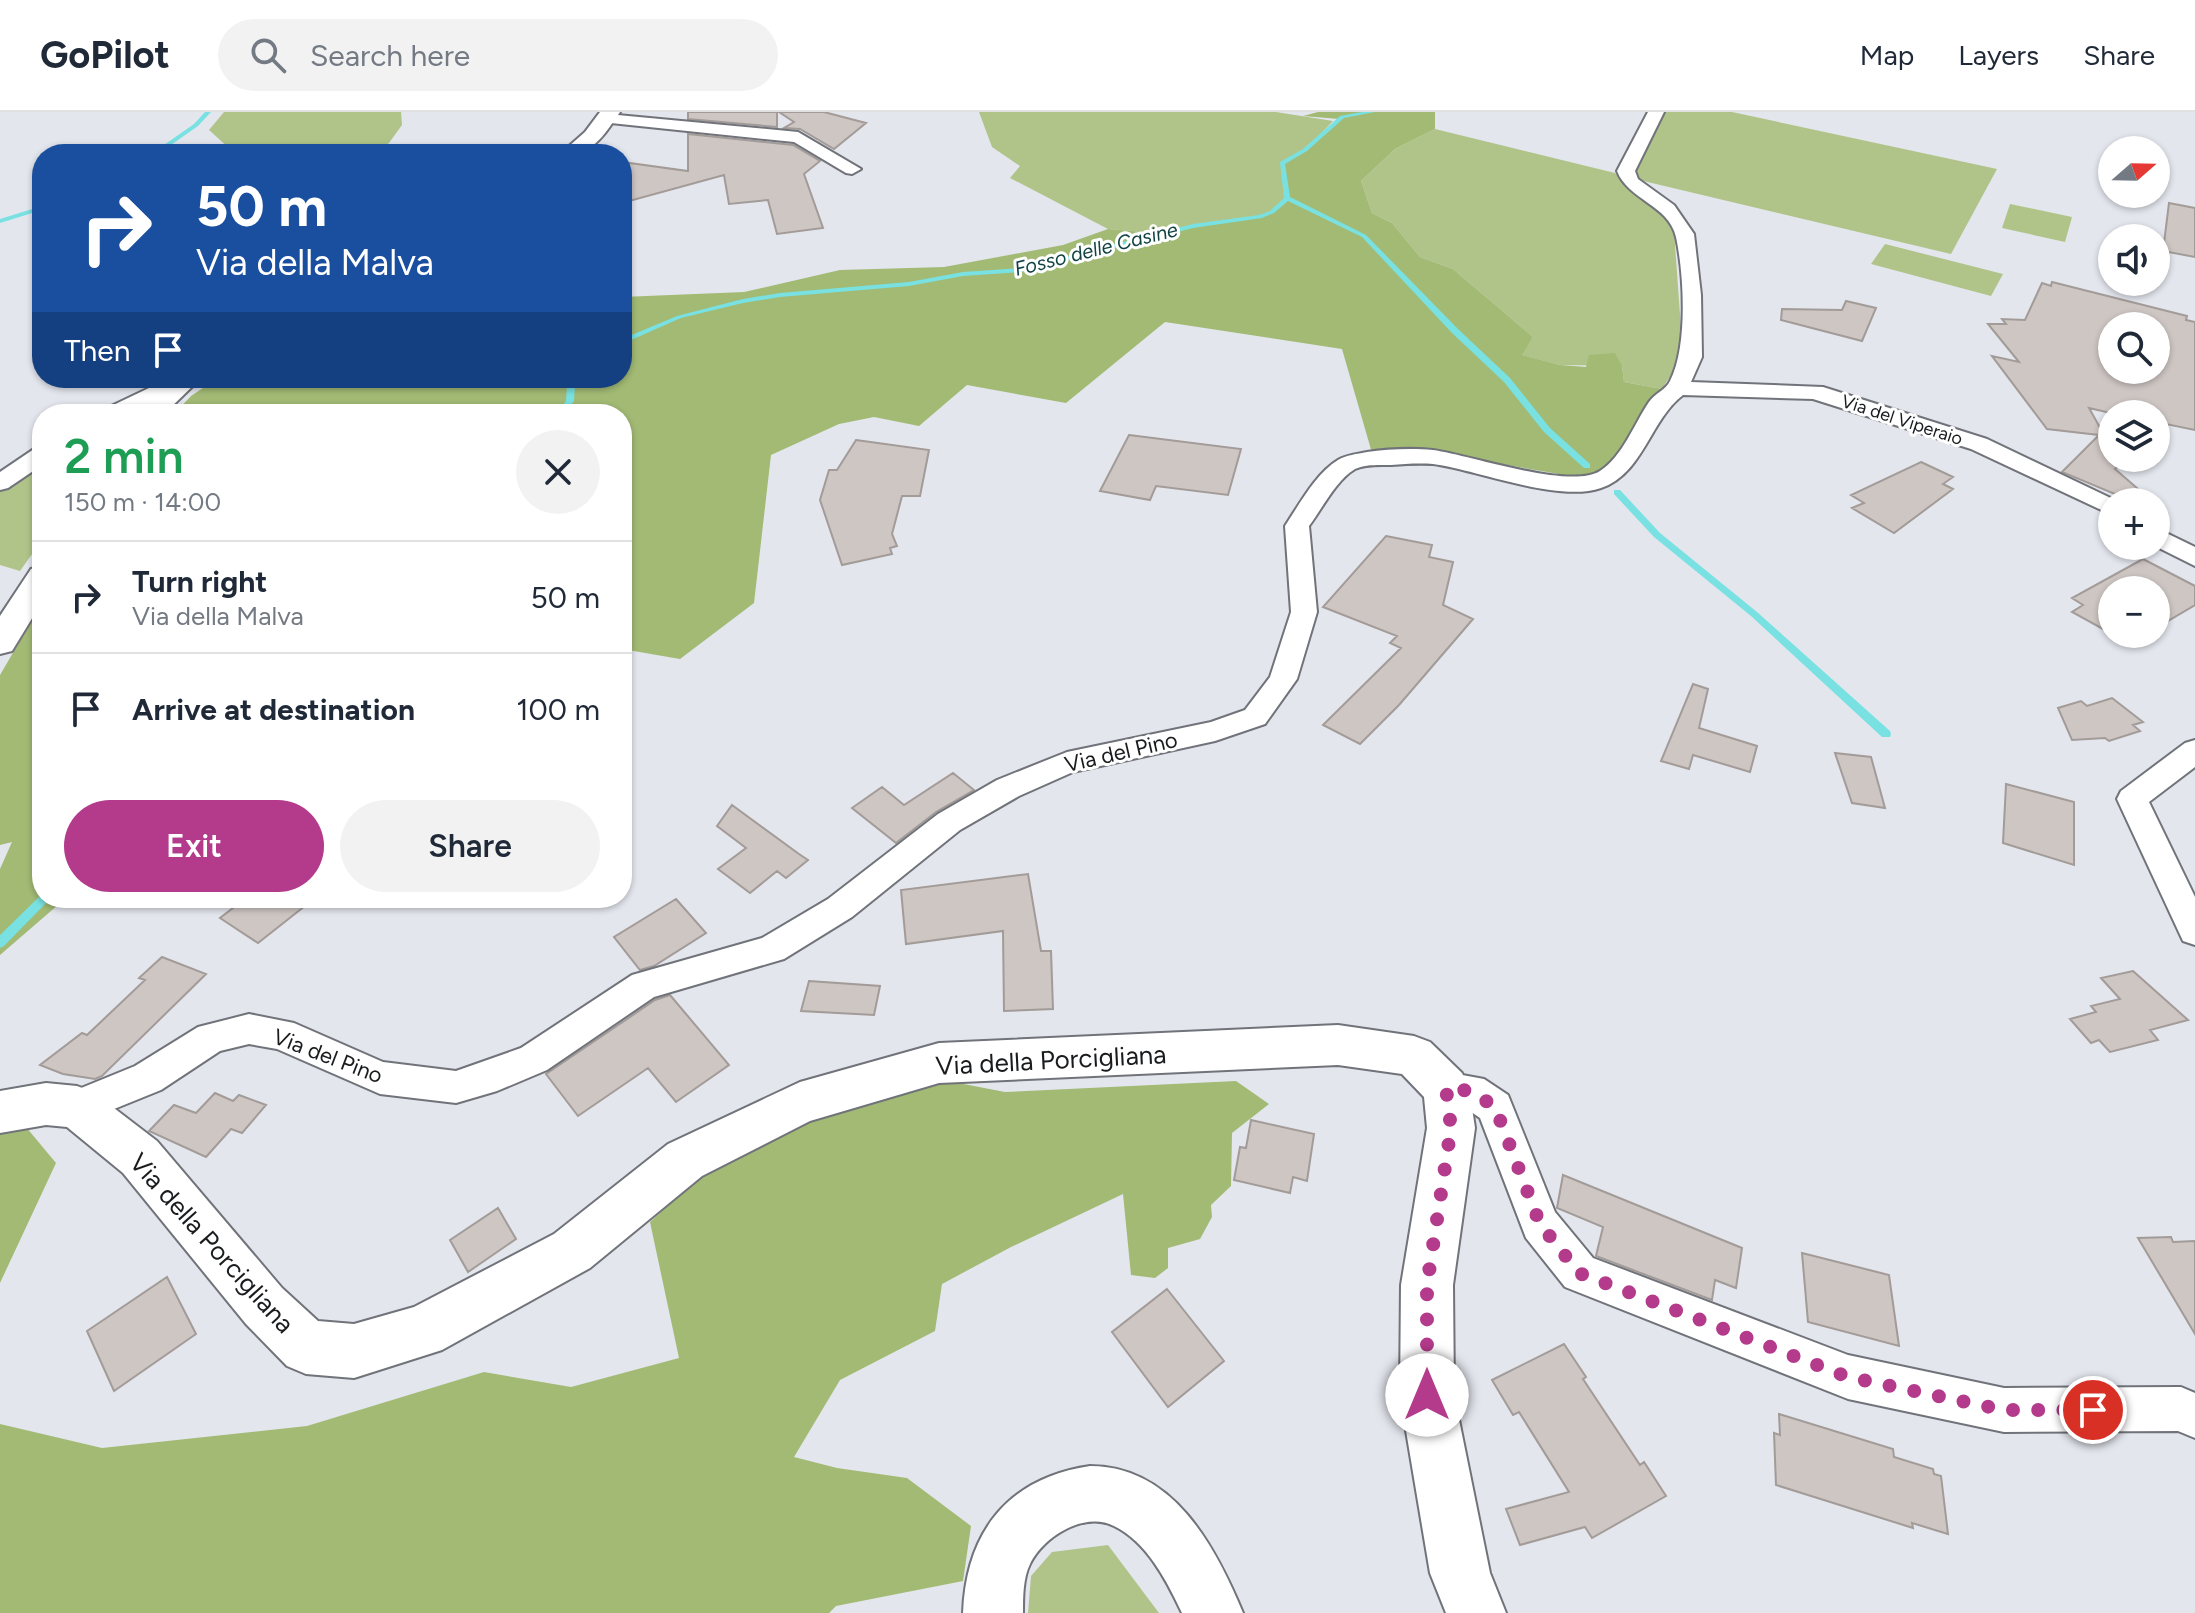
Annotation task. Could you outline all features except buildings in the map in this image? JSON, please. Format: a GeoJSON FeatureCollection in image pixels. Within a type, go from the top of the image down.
{"type":"FeatureCollection","features":[{"type":"Feature","properties":{"kind":"street","name":"Via del Pino"},"geometry":{"type":"LineString","coordinates":[[77,1107],[148,1078],[211,1038],[249,1029],[281,1034],[380,1078],[456,1087],[497,1075],[522,1064],[644,985],[772,949],[840,908],[949,822],[1008,788],[1067,763],[1215,731],[1255,717],[1283,679],[1304,612],[1297,526],[1336,473],[1348,463],[1374,458],[1432,457],[1527,478],[1593,483],[1610,475],[1628,455],[1660,402],[1678,388],[1691,357],[1691,295],[1685,234],[1668,209],[1630,182],[1626,171],[1656,112]]}},
{"type":"Feature","properties":{"kind":"street"},"geometry":{"type":"LineString","coordinates":[[580,144],[608,116],[798,137],[852,169]]}},
{"type":"Feature","properties":{"kind":"street"},"geometry":{"type":"LineString","coordinates":[[146,404],[171,388]]}},
{"type":"Feature","properties":{"kind":"street","name":"Via del Viperaio"},"geometry":{"type":"LineString","coordinates":[[1678,388],[1815,392],[1979,444],[2098,501]]}},
{"type":"Feature","properties":{"kind":"street"},"geometry":{"type":"LineString","coordinates":[[0,483],[32,461]]}},
{"type":"Feature","properties":{"kind":"street"},"geometry":{"type":"LineString","coordinates":[[2170,544],[2195,558]]}},
{"type":"Feature","properties":{"kind":"street"},"geometry":{"type":"LineString","coordinates":[[0,643],[32,592]]}},
{"type":"Feature","properties":{"kind":"street"},"geometry":{"type":"LineString","coordinates":[[2195,751],[2132,799],[2195,931]]}},
{"type":"Feature","properties":{"kind":"street","name":"Via della Porcigliana"},"geometry":{"type":"LineString","coordinates":[[77,1107],[140,1157],[264,1306],[306,1347],[354,1351],[423,1331],[572,1251],[685,1160],[800,1103],[939,1063],[1338,1045],[1414,1056],[1446,1088]]}},
{"type":"Feature","properties":{"kind":"street"},"geometry":{"type":"LineString","coordinates":[[1476,1613],[1460,1573],[1427,1395],[1427,1285],[1451,1128],[1446,1088],[1471,1091],[1495,1107],[1540,1224],[1579,1273],[1848,1377],[2004,1410],[2181,1409],[2195,1416]]}},
{"type":"Feature","properties":{"kind":"street"},"geometry":{"type":"LineString","coordinates":[[0,1112],[46,1104],[77,1107]]}},
{"type":"Feature","properties":{"kind":"street"},"geometry":{"type":"LineString","coordinates":[[993,1613],[999,1564],[1017,1532],[1045,1508],[1082,1495],[1117,1497],[1149,1517],[1184,1556],[1213,1613]]}},
{"type":"Feature","properties":{"kind":"green space"},"geometry":{"type":"Polygon","coordinates":[[[224,112],[401,112],[402,125],[387,144],[224,144],[209,130],[224,112]]]}},
{"type":"Feature","properties":{"kind":"green space"},"geometry":{"type":"Polygon","coordinates":[[[979,112],[1276,112],[1333,121],[1305,150],[1282,163],[1287,198],[1272,212],[1260,217],[1193,226],[1168,234],[1108,229],[1010,178],[1020,166],[992,147],[979,112]]]}},
{"type":"Feature","properties":{"kind":"green space"},"geometry":{"type":"Polygon","coordinates":[[[1318,112],[1435,112],[1435,129],[1395,149],[1361,181],[1372,213],[1392,223],[1420,257],[1453,269],[1533,337],[1522,355],[1560,365],[1586,367],[1589,355],[1615,353],[1622,366],[1624,382],[1662,389],[1609,469],[1592,476],[1570,476],[1421,450],[1372,453],[1342,349],[1165,322],[1066,403],[967,385],[919,426],[874,417],[839,424],[771,455],[754,603],[680,659],[632,651],[632,404],[183,404],[203,388],[632,388],[632,297],[744,292],[840,270],[944,267],[1063,245],[1108,229],[1168,234],[1193,226],[1260,217],[1272,212],[1287,198],[1282,163],[1305,150],[1339,119],[1303,116],[1318,112]]]}},
{"type":"Feature","properties":{"kind":"green space"},"geometry":{"type":"Polygon","coordinates":[[[1663,112],[1732,112],[1997,169],[1951,254],[1635,179],[1631,173],[1663,112]]]}},
{"type":"Feature","properties":{"kind":"green space"},"geometry":{"type":"Polygon","coordinates":[[[1435,129],[1615,173],[1663,211],[1674,231],[1683,356],[1662,389],[1624,382],[1622,366],[1560,365],[1521,355],[1533,337],[1453,269],[1420,257],[1392,223],[1372,213],[1361,181],[1395,149],[1435,129]]]}},
{"type":"Feature","properties":{"kind":"green space"},"geometry":{"type":"Polygon","coordinates":[[[2010,204],[2072,217],[2065,242],[2002,228],[2010,204]]]}},
{"type":"Feature","properties":{"kind":"green space"},"geometry":{"type":"Polygon","coordinates":[[[1885,244],[2003,274],[1991,296],[1871,264],[1885,244]]]}},
{"type":"Feature","properties":{"kind":"green space"},"geometry":{"type":"Polygon","coordinates":[[[32,470],[32,554],[20,571],[0,565],[0,490],[32,470]]]}},
{"type":"Feature","properties":{"kind":"green space"},"geometry":{"type":"Polygon","coordinates":[[[32,620],[32,908],[54,908],[0,955],[0,869],[12,842],[0,845],[0,675],[32,620]]]}},
{"type":"Feature","properties":{"kind":"green space"},"geometry":{"type":"Polygon","coordinates":[[[948,1081],[1005,1092],[1236,1081],[1269,1104],[1232,1133],[1231,1186],[1211,1205],[1212,1217],[1200,1239],[1168,1248],[1168,1268],[1155,1278],[1131,1275],[1123,1194],[1011,1247],[942,1284],[935,1331],[840,1380],[794,1457],[837,1468],[907,1478],[971,1526],[963,1581],[836,1606],[829,1613],[0,1613],[0,1424],[102,1448],[307,1426],[484,1372],[571,1387],[679,1358],[650,1222],[716,1162],[874,1095],[948,1081]]]}},
{"type":"Feature","properties":{"kind":"green space"},"geometry":{"type":"Polygon","coordinates":[[[26,1127],[56,1163],[0,1283],[0,1132],[26,1127]]]}},
{"type":"Feature","properties":{"kind":"green space"},"geometry":{"type":"Polygon","coordinates":[[[1108,1545],[1159,1613],[1028,1613],[1031,1576],[1052,1552],[1108,1545]]]}},
{"type":"Feature","properties":{"kind":"waterway"},"geometry":{"type":"LineString","coordinates":[[168,144],[196,125],[208,112]]}},
{"type":"Feature","properties":{"kind":"waterway","name":"Fosso delle Casine"},"geometry":{"type":"LineString","coordinates":[[1287,198],[1282,163],[1305,150],[1342,117],[1372,112]]}},
{"type":"Feature","properties":{"kind":"waterway","name":"Fosso delle Casine"},"geometry":{"type":"LineString","coordinates":[[632,338],[679,317],[743,301],[909,284],[963,274],[1021,270],[1193,226],[1260,217],[1272,212],[1287,198]]}},
{"type":"Feature","properties":{"kind":"waterway"},"geometry":{"type":"LineString","coordinates":[[1287,198],[1364,236],[1507,380],[1547,430],[1587,466]]}},
{"type":"Feature","properties":{"kind":"waterway"},"geometry":{"type":"LineString","coordinates":[[0,221],[32,211]]}},
{"type":"Feature","properties":{"kind":"waterway","name":"Fosso delle Casine"},"geometry":{"type":"LineString","coordinates":[[568,404],[571,388]]}},
{"type":"Feature","properties":{"kind":"waterway"},"geometry":{"type":"LineString","coordinates":[[1617,492],[1657,535],[1754,614],[1886,734]]}},
{"type":"Feature","properties":{"kind":"waterway","name":"Fosso delle Casine"},"geometry":{"type":"LineString","coordinates":[[0,943],[34,908]]}},
{"type":"Feature","properties":{"kind":"route"},"geometry":{"type":"LineString","coordinates":[[1427,1395],[1427,1285],[1451,1128],[1446,1088],[1471,1091],[1495,1107],[1540,1224],[1579,1273],[1848,1377],[2004,1410],[2093,1410]]}}]}
